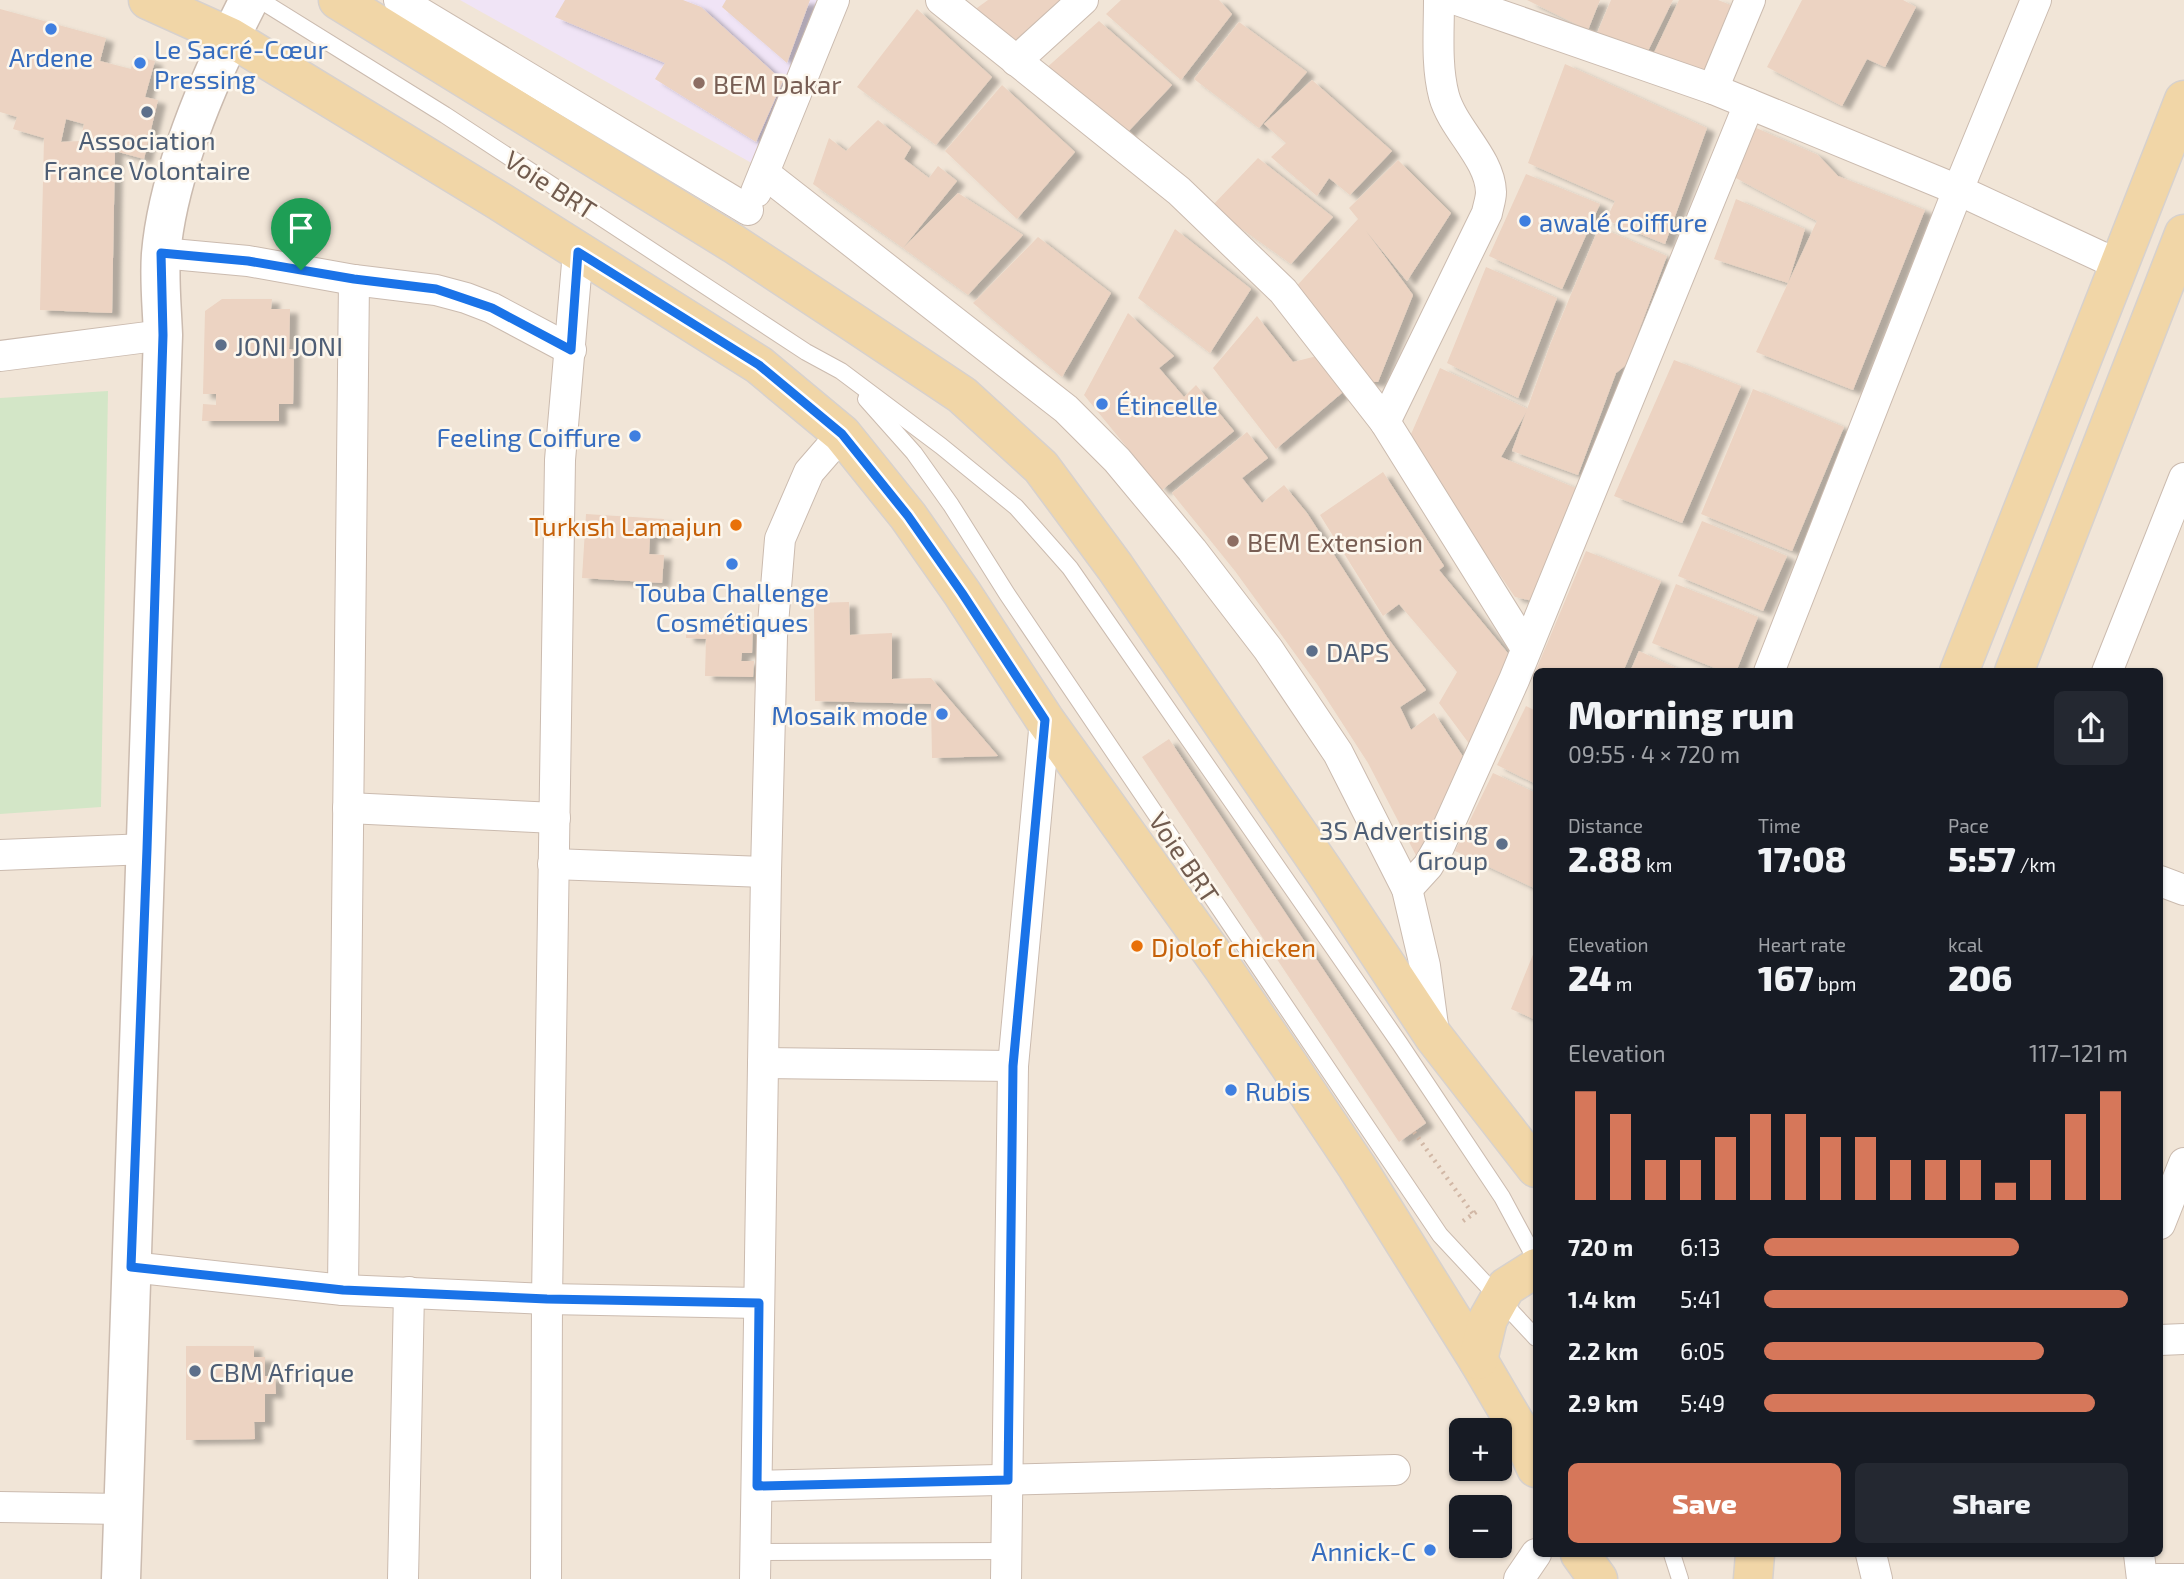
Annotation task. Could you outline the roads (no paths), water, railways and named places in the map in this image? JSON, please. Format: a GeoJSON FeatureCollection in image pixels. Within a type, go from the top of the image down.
{"type":"FeatureCollection","features":[{"type":"Feature","properties":{"kind":"main road"},"geometry":{"type":"LineString","coordinates":[[148,0],[230,37],[759,365],[842,434],[915,527],[962,593],[1045,720],[1274,1043],[1357,1167],[1478,1360],[1518,1428],[1533,1461]]}},
{"type":"Feature","properties":{"kind":"main road"},"geometry":{"type":"LineString","coordinates":[[338,0],[741,227],[962,395],[1041,467],[1115,567],[1326,874],[1434,1037],[1532,1152]]}},
{"type":"Feature","properties":{"kind":"main road"},"geometry":{"type":"LineString","coordinates":[[1961,668],[2184,100]]}},
{"type":"Feature","properties":{"kind":"main road"},"geometry":{"type":"LineString","coordinates":[[2016,668],[2184,234]]}},
{"type":"Feature","properties":{"kind":"main road"},"geometry":{"type":"LineString","coordinates":[[1478,1360],[1488,1320],[1506,1287],[1533,1270]]}},
{"type":"Feature","properties":{"kind":"main road"},"geometry":{"type":"LineString","coordinates":[[1582,1557],[1598,1579]]}},
{"type":"Feature","properties":{"kind":"street"},"geometry":{"type":"LineString","coordinates":[[121,1579],[163,335],[161,253],[170,201],[182,159],[230,37],[249,0]]}},
{"type":"Feature","properties":{"kind":"street"},"geometry":{"type":"LineString","coordinates":[[399,0],[741,227],[834,0]]}},
{"type":"Feature","properties":{"kind":"street"},"geometry":{"type":"LineString","coordinates":[[941,0],[1179,191],[1283,291],[1385,422],[1526,648]]}},
{"type":"Feature","properties":{"kind":"street"},"geometry":{"type":"LineString","coordinates":[[1016,61],[1083,0]]}},
{"type":"Feature","properties":{"kind":"street"},"geometry":{"type":"LineString","coordinates":[[1385,422],[1487,213],[1491,191],[1485,168],[1457,125],[1444,96],[1439,58],[1439,0]]}},
{"type":"Feature","properties":{"kind":"street"},"geometry":{"type":"LineString","coordinates":[[1457,0],[1713,89],[1958,190],[2119,265]]}},
{"type":"Feature","properties":{"kind":"street"},"geometry":{"type":"LineString","coordinates":[[1713,89],[1750,0]]}},
{"type":"Feature","properties":{"kind":"street"},"geometry":{"type":"LineString","coordinates":[[1771,668],[1958,190],[2036,0]]}},
{"type":"Feature","properties":{"kind":"street"},"geometry":{"type":"LineString","coordinates":[[1407,889],[1428,866],[1439,847],[1525,685],[1526,648],[1749,104]]}},
{"type":"Feature","properties":{"kind":"street"},"geometry":{"type":"LineString","coordinates":[[764,173],[1066,409],[1117,460],[1192,550],[1268,649],[1338,752],[1407,889],[1425,966],[1434,1037]]}},
{"type":"Feature","properties":{"kind":"street"},"geometry":{"type":"LineString","coordinates":[[546,1579],[547,1299],[560,460],[578,252]]}},
{"type":"Feature","properties":{"kind":"street"},"geometry":{"type":"LineString","coordinates":[[161,253],[248,261],[354,279],[436,289],[492,308],[571,350]]}},
{"type":"Feature","properties":{"kind":"street"},"geometry":{"type":"LineString","coordinates":[[343,1290],[354,279]]}},
{"type":"Feature","properties":{"kind":"street"},"geometry":{"type":"LineString","coordinates":[[0,356],[163,335]]}},
{"type":"Feature","properties":{"kind":"street"},"geometry":{"type":"LineString","coordinates":[[755,1566],[772,636],[780,539],[809,472],[842,434]]}},
{"type":"Feature","properties":{"kind":"street"},"geometry":{"type":"LineString","coordinates":[[2109,668],[2184,478]]}},
{"type":"Feature","properties":{"kind":"street"},"geometry":{"type":"LineString","coordinates":[[1006,1565],[1013,1066],[1045,720]]}},
{"type":"Feature","properties":{"kind":"street"},"geometry":{"type":"LineString","coordinates":[[348,808],[555,818]]}},
{"type":"Feature","properties":{"kind":"street"},"geometry":{"type":"LineString","coordinates":[[0,855],[147,849]]}},
{"type":"Feature","properties":{"kind":"street"},"geometry":{"type":"LineString","coordinates":[[554,864],[766,872]]}},
{"type":"Feature","properties":{"kind":"street"},"geometry":{"type":"LineString","coordinates":[[2163,882],[2184,890]]}},
{"type":"Feature","properties":{"kind":"street"},"geometry":{"type":"LineString","coordinates":[[763,1063],[1013,1066]]}},
{"type":"Feature","properties":{"kind":"street"},"geometry":{"type":"LineString","coordinates":[[2168,1221],[2184,1163]]}},
{"type":"Feature","properties":{"kind":"street"},"geometry":{"type":"LineString","coordinates":[[131,1267],[343,1290],[547,1299],[759,1303]]}},
{"type":"Feature","properties":{"kind":"street"},"geometry":{"type":"LineString","coordinates":[[403,1579],[409,1292]]}},
{"type":"Feature","properties":{"kind":"street"},"geometry":{"type":"LineString","coordinates":[[2163,1340],[2184,1339]]}},
{"type":"Feature","properties":{"kind":"street"},"geometry":{"type":"LineString","coordinates":[[757,1486],[1395,1470]]}},
{"type":"Feature","properties":{"kind":"street"},"geometry":{"type":"LineString","coordinates":[[0,1507],[122,1509]]}},
{"type":"Feature","properties":{"kind":"street"},"geometry":{"type":"LineString","coordinates":[[1519,1579],[1534,1557]]}},
{"type":"Feature","properties":{"kind":"street"},"geometry":{"type":"LineString","coordinates":[[1872,1557],[1877,1579]]}},
{"type":"Feature","properties":{"kind":"street"},"geometry":{"type":"LineString","coordinates":[[2139,1557],[2142,1579]]}},
{"type":"Feature","properties":{"kind":"street"},"geometry":{"type":"LineString","coordinates":[[2157,1579],[2184,1579]]}},
{"type":"Feature","properties":{"kind":"lane","name":"Voie BRT"},"geometry":{"type":"LineString","coordinates":[[260,0],[445,115],[806,352],[841,371],[941,446],[1016,507],[1070,568],[1400,1044],[1502,1197],[1533,1254]]}},
{"type":"Feature","properties":{"kind":"lane","name":"Voie BRT"},"geometry":{"type":"LineString","coordinates":[[841,371],[914,453],[951,505],[1007,594],[1440,1235],[1533,1335]]}},
{"type":"Feature","properties":{"kind":"lane"},"geometry":{"type":"LineString","coordinates":[[1673,1557],[1680,1579]]}},
{"type":"Feature","properties":{"kind":"lane"},"geometry":{"type":"LineString","coordinates":[[755,1566],[1006,1565]]}},
{"type":"Feature","properties":{"kind":"place","name":"Ardene"},"geometry":{"type":"Point","coordinates":[51,29]}},
{"type":"Feature","properties":{"kind":"place","name":"Le Sacré-Cœur Pressing"},"geometry":{"type":"Point","coordinates":[140,63]}},
{"type":"Feature","properties":{"kind":"place","name":"BEM Dakar"},"geometry":{"type":"Point","coordinates":[699,83]}},
{"type":"Feature","properties":{"kind":"place","name":"Association France Volontaire"},"geometry":{"type":"Point","coordinates":[147,112]}},
{"type":"Feature","properties":{"kind":"place","name":"awalé coiffure"},"geometry":{"type":"Point","coordinates":[1525,221]}},
{"type":"Feature","properties":{"kind":"place","name":"JONI JONI"},"geometry":{"type":"Point","coordinates":[221,345]}},
{"type":"Feature","properties":{"kind":"place","name":"Étincelle"},"geometry":{"type":"Point","coordinates":[1102,404]}},
{"type":"Feature","properties":{"kind":"place","name":"Feeling Coiffure"},"geometry":{"type":"Point","coordinates":[635,436]}},
{"type":"Feature","properties":{"kind":"place","name":"Turkısh Lamajun"},"geometry":{"type":"Point","coordinates":[736,525]}},
{"type":"Feature","properties":{"kind":"place","name":"BEM Extension"},"geometry":{"type":"Point","coordinates":[1233,541]}},
{"type":"Feature","properties":{"kind":"place","name":"Touba Challenge Cosmétiques"},"geometry":{"type":"Point","coordinates":[732,564]}},
{"type":"Feature","properties":{"kind":"place","name":"DAPS"},"geometry":{"type":"Point","coordinates":[1312,651]}},
{"type":"Feature","properties":{"kind":"place","name":"Mosaik mode"},"geometry":{"type":"Point","coordinates":[942,714]}},
{"type":"Feature","properties":{"kind":"place","name":"3S Advertising Group"},"geometry":{"type":"Point","coordinates":[1502,844]}},
{"type":"Feature","properties":{"kind":"place","name":"Djolof chicken"},"geometry":{"type":"Point","coordinates":[1137,946]}},
{"type":"Feature","properties":{"kind":"place","name":"Rubis"},"geometry":{"type":"Point","coordinates":[1231,1090]}},
{"type":"Feature","properties":{"kind":"place","name":"CBM Afrique"},"geometry":{"type":"Point","coordinates":[195,1371]}},
{"type":"Feature","properties":{"kind":"place","name":"Annick-C"},"geometry":{"type":"Point","coordinates":[1430,1550]}}]}
